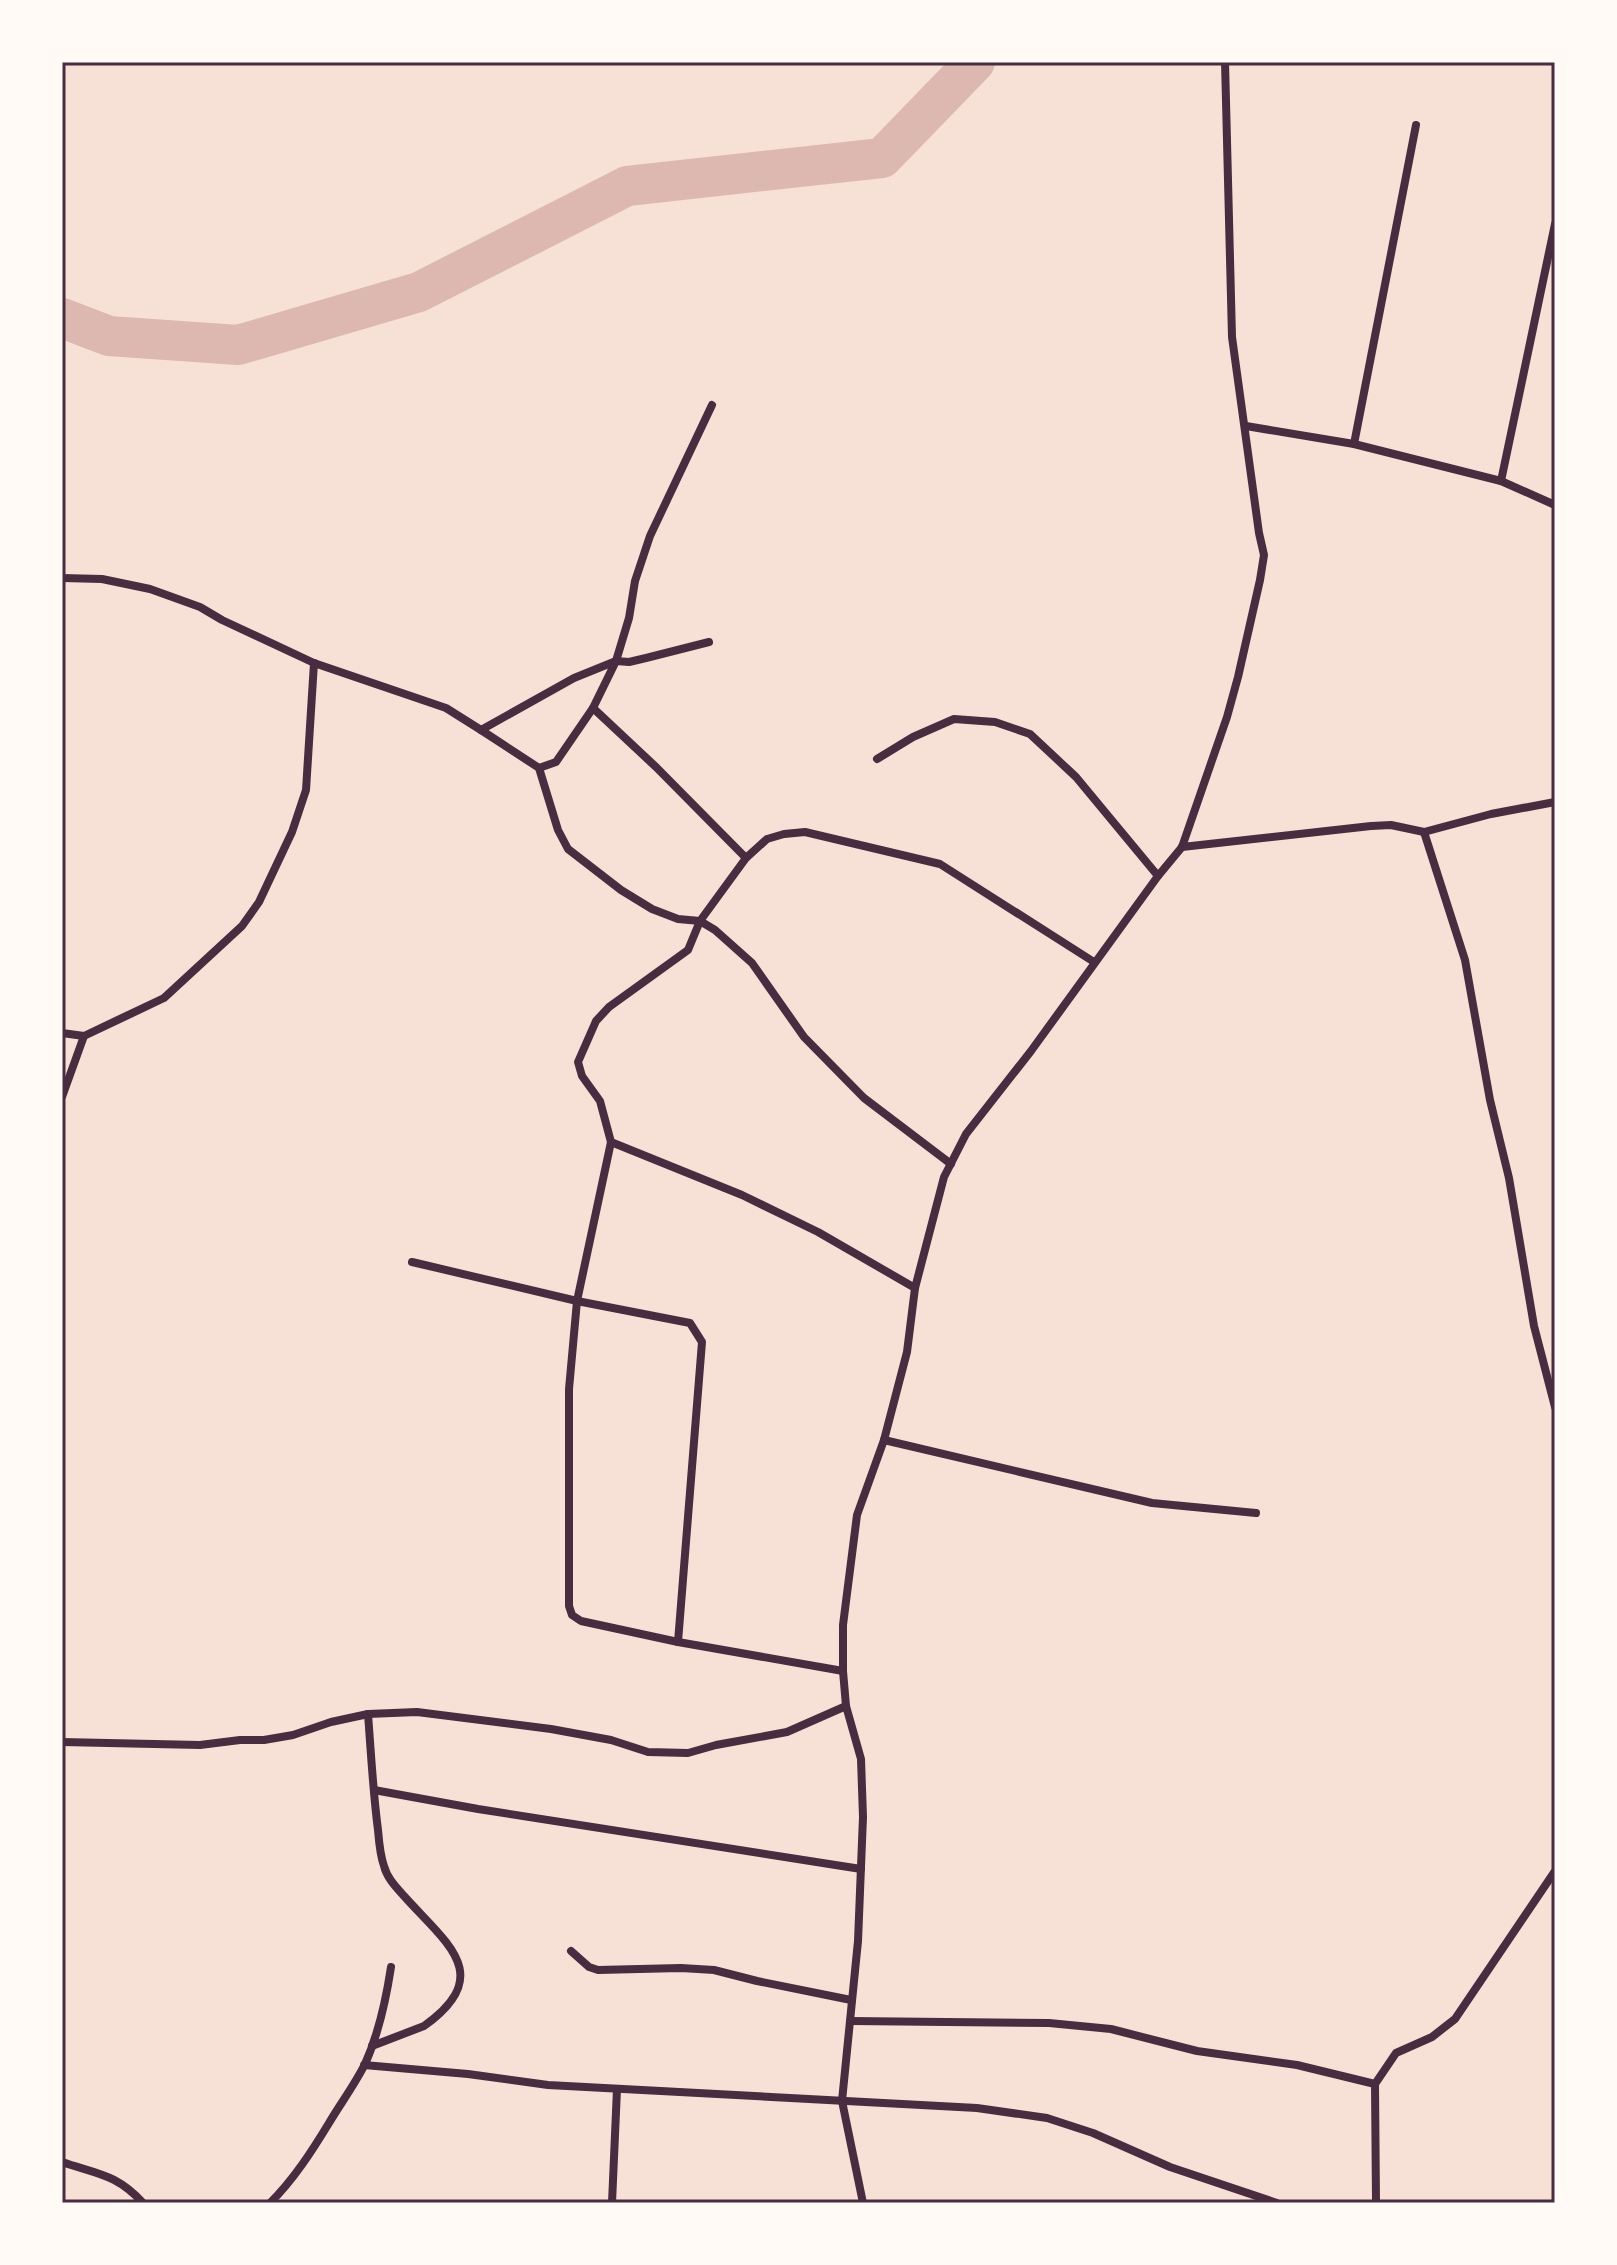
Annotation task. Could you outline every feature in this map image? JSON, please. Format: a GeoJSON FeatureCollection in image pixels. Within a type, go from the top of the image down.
{"type":"FeatureCollection","features":[{"type":"Feature","properties":{"kind":"street"},"geometry":{"type":"LineString","coordinates":[[863,2203],[842,2101],[858,1941],[861,1869],[863,1779],[861,1759],[846,1706],[843,1671],[843,1625],[857,1515],[884,1440],[907,1352],[915,1288],[944,1177],[966,1134],[1182,847],[1227,717],[1260,580],[1264,555],[1232,337],[1225,62]]}},
{"type":"Feature","properties":{"kind":"street"},"geometry":{"type":"LineString","coordinates":[[1354,444],[1416,125]]}},
{"type":"Feature","properties":{"kind":"street"},"geometry":{"type":"LineString","coordinates":[[1501,481],[1555,224]]}},
{"type":"Feature","properties":{"kind":"street"},"geometry":{"type":"LineString","coordinates":[[539,768],[556,762],[593,708],[616,661],[629,618],[635,581],[650,536],[712,405]]}},
{"type":"Feature","properties":{"kind":"street"},"geometry":{"type":"LineString","coordinates":[[1246,426],[1354,444],[1501,481],[1555,505]]}},
{"type":"Feature","properties":{"kind":"street"},"geometry":{"type":"LineString","coordinates":[[62,578],[102,579],[150,589],[200,607],[314,663],[446,708],[539,768],[558,830],[568,849],[621,890],[652,909],[678,919],[700,921],[715,930],[752,963],[804,1037],[864,1098],[951,1164]]}},
{"type":"Feature","properties":{"kind":"street"},"geometry":{"type":"LineString","coordinates":[[481,730],[574,678],[616,661],[629,662],[709,642]]}},
{"type":"Feature","properties":{"kind":"street"},"geometry":{"type":"LineString","coordinates":[[62,1033],[84,1036],[164,998],[242,926],[259,902],[292,832],[306,790],[314,663]]}},
{"type":"Feature","properties":{"kind":"street"},"geometry":{"type":"LineString","coordinates":[[593,708],[746,858]]}},
{"type":"Feature","properties":{"kind":"street"},"geometry":{"type":"LineString","coordinates":[[877,759],[913,737],[954,719],[995,722],[1030,734],[1076,777],[1158,876]]}},
{"type":"Feature","properties":{"kind":"street"},"geometry":{"type":"LineString","coordinates":[[1182,847],[1371,826],[1391,825],[1424,832],[1491,814],[1555,802]]}},
{"type":"Feature","properties":{"kind":"street"},"geometry":{"type":"LineString","coordinates":[[843,1671],[678,1642],[581,1621],[572,1615],[569,1606],[569,1389],[577,1301],[611,1142],[600,1101],[579,1071],[578,1062],[583,1047],[596,1021],[609,1007],[688,950],[700,921],[746,858],[767,839],[784,834],[805,832],[940,864],[1094,962]]}},
{"type":"Feature","properties":{"kind":"street"},"geometry":{"type":"LineString","coordinates":[[1424,832],[1465,960],[1490,1100],[1509,1178],[1534,1326],[1555,1407]]}},
{"type":"Feature","properties":{"kind":"street"},"geometry":{"type":"LineString","coordinates":[[62,1097],[84,1036]]}},
{"type":"Feature","properties":{"kind":"street"},"geometry":{"type":"LineString","coordinates":[[611,1142],[742,1195],[818,1232],[915,1288]]}},
{"type":"Feature","properties":{"kind":"street"},"geometry":{"type":"LineString","coordinates":[[412,1262],[577,1301],[690,1323],[702,1342],[678,1642]]}},
{"type":"Feature","properties":{"kind":"street"},"geometry":{"type":"LineString","coordinates":[[884,1440],[1152,1503],[1256,1513]]}},
{"type":"Feature","properties":{"kind":"street"},"geometry":{"type":"LineString","coordinates":[[62,1742],[200,1745],[264,1740],[368,1714],[417,1712],[611,1740],[648,1752],[688,1753],[787,1732],[846,1706]]}},
{"type":"Feature","properties":{"kind":"street"},"geometry":{"type":"LineString","coordinates":[[368,1714],[381,1857],[388,1876],[448,1944],[461,1971],[459,1989],[452,2002],[431,2021],[372,2046]]}},
{"type":"Feature","properties":{"kind":"street"},"geometry":{"type":"LineString","coordinates":[[374,1790],[861,1869]]}},
{"type":"Feature","properties":{"kind":"street"},"geometry":{"type":"LineString","coordinates":[[1376,2203],[1375,2084],[1396,2053],[1432,2037],[1455,2019],[1555,1871]]}},
{"type":"Feature","properties":{"kind":"street"},"geometry":{"type":"LineString","coordinates":[[571,1951],[589,1967],[598,1970],[714,1970],[851,2000]]}},
{"type":"Feature","properties":{"kind":"street"},"geometry":{"type":"LineString","coordinates":[[270,2203],[314,2148],[364,2065],[386,1999],[391,1967]]}},
{"type":"Feature","properties":{"kind":"street"},"geometry":{"type":"LineString","coordinates":[[851,2021],[1049,2023],[1111,2029],[1197,2051],[1297,2065],[1375,2084]]}},
{"type":"Feature","properties":{"kind":"street"},"geometry":{"type":"LineString","coordinates":[[364,2065],[548,2085],[977,2108],[1047,2118],[1093,2133],[1170,2167],[1277,2203]]}},
{"type":"Feature","properties":{"kind":"street"},"geometry":{"type":"LineString","coordinates":[[612,2203],[617,2089]]}},
{"type":"Feature","properties":{"kind":"street"},"geometry":{"type":"LineString","coordinates":[[62,2162],[116,2179],[143,2203]]}},
{"type":"Feature","properties":{"kind":"waterway"},"geometry":{"type":"LineString","coordinates":[[62,318],[109,336],[238,345],[419,292],[627,186],[882,158],[975,62]]}}]}
